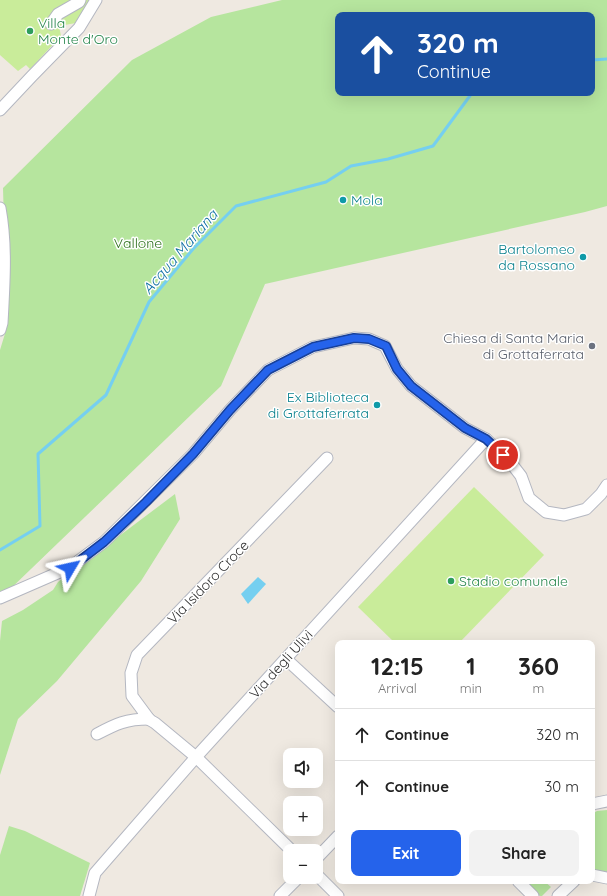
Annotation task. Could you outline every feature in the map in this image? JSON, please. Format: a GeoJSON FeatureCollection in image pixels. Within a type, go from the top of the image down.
{"type":"FeatureCollection","features":[{"type":"Feature","properties":{"kind":"street"},"geometry":{"type":"LineString","coordinates":[[51,24],[58,14],[80,0]]}},
{"type":"Feature","properties":{"kind":"street"},"geometry":{"type":"LineString","coordinates":[[0,110],[79,28],[96,0]]}},
{"type":"Feature","properties":{"kind":"street"},"geometry":{"type":"LineString","coordinates":[[0,208],[4,227],[4,274],[2,323],[0,330]]}},
{"type":"Feature","properties":{"kind":"street"},"geometry":{"type":"LineString","coordinates":[[0,598],[70,568],[104,542],[193,454],[230,410],[268,370],[313,347],[354,338],[369,339],[386,346],[397,369],[411,386],[465,428],[486,439],[511,462],[521,476],[529,498],[546,512],[564,515],[586,509],[601,494],[607,485]]}},
{"type":"Feature","properties":{"kind":"street","name":"Via degli Ulivi"},"geometry":{"type":"LineString","coordinates":[[89,896],[95,873],[196,757],[486,439]]}},
{"type":"Feature","properties":{"kind":"street","name":"Via Isidoro Croce"},"geometry":{"type":"LineString","coordinates":[[285,844],[196,757],[155,723],[145,717],[132,696],[131,673],[137,655],[327,458]]}},
{"type":"Feature","properties":{"kind":"street"},"geometry":{"type":"LineString","coordinates":[[286,659],[335,704]]}},
{"type":"Feature","properties":{"kind":"street"},"geometry":{"type":"LineString","coordinates":[[97,734],[117,723],[145,717]]}},
{"type":"Feature","properties":{"kind":"street"},"geometry":{"type":"LineString","coordinates":[[595,803],[607,801]]}},
{"type":"Feature","properties":{"kind":"street"},"geometry":{"type":"LineString","coordinates":[[323,852],[335,839]]}},
{"type":"Feature","properties":{"kind":"street"},"geometry":{"type":"LineString","coordinates":[[595,875],[607,878]]}},
{"type":"Feature","properties":{"kind":"street"},"geometry":{"type":"LineString","coordinates":[[323,881],[338,896]]}},
{"type":"Feature","properties":{"kind":"street"},"geometry":{"type":"LineString","coordinates":[[280,896],[292,884]]}},
{"type":"Feature","properties":{"kind":"street"},"geometry":{"type":"LineString","coordinates":[[521,884],[533,896]]}},
{"type":"Feature","properties":{"kind":"street"},"geometry":{"type":"LineString","coordinates":[[558,896],[571,884]]}},
{"type":"Feature","properties":{"kind":"green space","name":"Villa Monte d'Oro"},"geometry":{"type":"Polygon","coordinates":[[[0,0],[89,0],[76,23],[59,26],[61,36],[30,69],[26,65],[18,71],[0,55],[0,0]]]}},
{"type":"Feature","properties":{"kind":"green space","name":"Vallone"},"geometry":{"type":"Polygon","coordinates":[[[282,0],[607,0],[607,206],[265,284],[221,386],[4,595],[0,596],[0,350],[7,327],[3,188],[132,60],[211,17],[282,0]]]}},
{"type":"Feature","properties":{"kind":"green space","name":"Stadio comunale"},"geometry":{"type":"Polygon","coordinates":[[[474,487],[544,555],[462,640],[392,640],[358,607],[474,487]]]}},
{"type":"Feature","properties":{"kind":"green space"},"geometry":{"type":"Polygon","coordinates":[[[175,494],[180,519],[141,581],[57,681],[18,719],[0,775],[0,641],[2,621],[23,610],[53,590],[58,582],[175,494]]]}},
{"type":"Feature","properties":{"kind":"green space"},"geometry":{"type":"Polygon","coordinates":[[[607,810],[607,872],[595,870],[595,812],[607,810]]]}},
{"type":"Feature","properties":{"kind":"green space"},"geometry":{"type":"Polygon","coordinates":[[[9,826],[25,831],[90,863],[80,896],[0,896],[0,855],[9,826]]]}},
{"type":"Feature","properties":{"kind":"green space"},"geometry":{"type":"Polygon","coordinates":[[[527,884],[548,884],[551,887],[542,896],[540,896],[527,884]]]}},
{"type":"Feature","properties":{"kind":"water"},"geometry":{"type":"Polygon","coordinates":[[[258,577],[266,584],[248,604],[241,594],[258,577]]]}},
{"type":"Feature","properties":{"kind":"waterway","name":"Acqua Mariana"},"geometry":{"type":"LineString","coordinates":[[595,60],[607,59]]}},
{"type":"Feature","properties":{"kind":"waterway","name":"Acqua Mariana"},"geometry":{"type":"LineString","coordinates":[[0,550],[40,526],[38,454],[106,395],[149,302],[193,249],[236,206],[326,182],[351,166],[388,159],[433,146],[470,96]]}},
{"type":"Feature","properties":{"kind":"place","name":"Villa Monte d'Oro"},"geometry":{"type":"Point","coordinates":[30,31]}},
{"type":"Feature","properties":{"kind":"place","name":"Mola"},"geometry":{"type":"Point","coordinates":[343,200]}},
{"type":"Feature","properties":{"kind":"place","name":"Bartolomeo da Rossano"},"geometry":{"type":"Point","coordinates":[583,257]}},
{"type":"Feature","properties":{"kind":"place","name":"Chiesa di Santa Maria di Grottaferrata"},"geometry":{"type":"Point","coordinates":[592,346]}},
{"type":"Feature","properties":{"kind":"place","name":"Ex Biblioteca di Grottaferrata"},"geometry":{"type":"Point","coordinates":[377,405]}},
{"type":"Feature","properties":{"kind":"place","name":"Stadio comunale"},"geometry":{"type":"Point","coordinates":[451,581]}},
{"type":"Feature","properties":{"kind":"route"},"geometry":{"type":"LineString","coordinates":[[70,568],[104,542],[146,502],[193,454],[230,410],[268,370],[313,347],[354,338],[369,339],[386,346],[397,369],[411,386],[465,428],[486,439],[503,455]]}}]}
